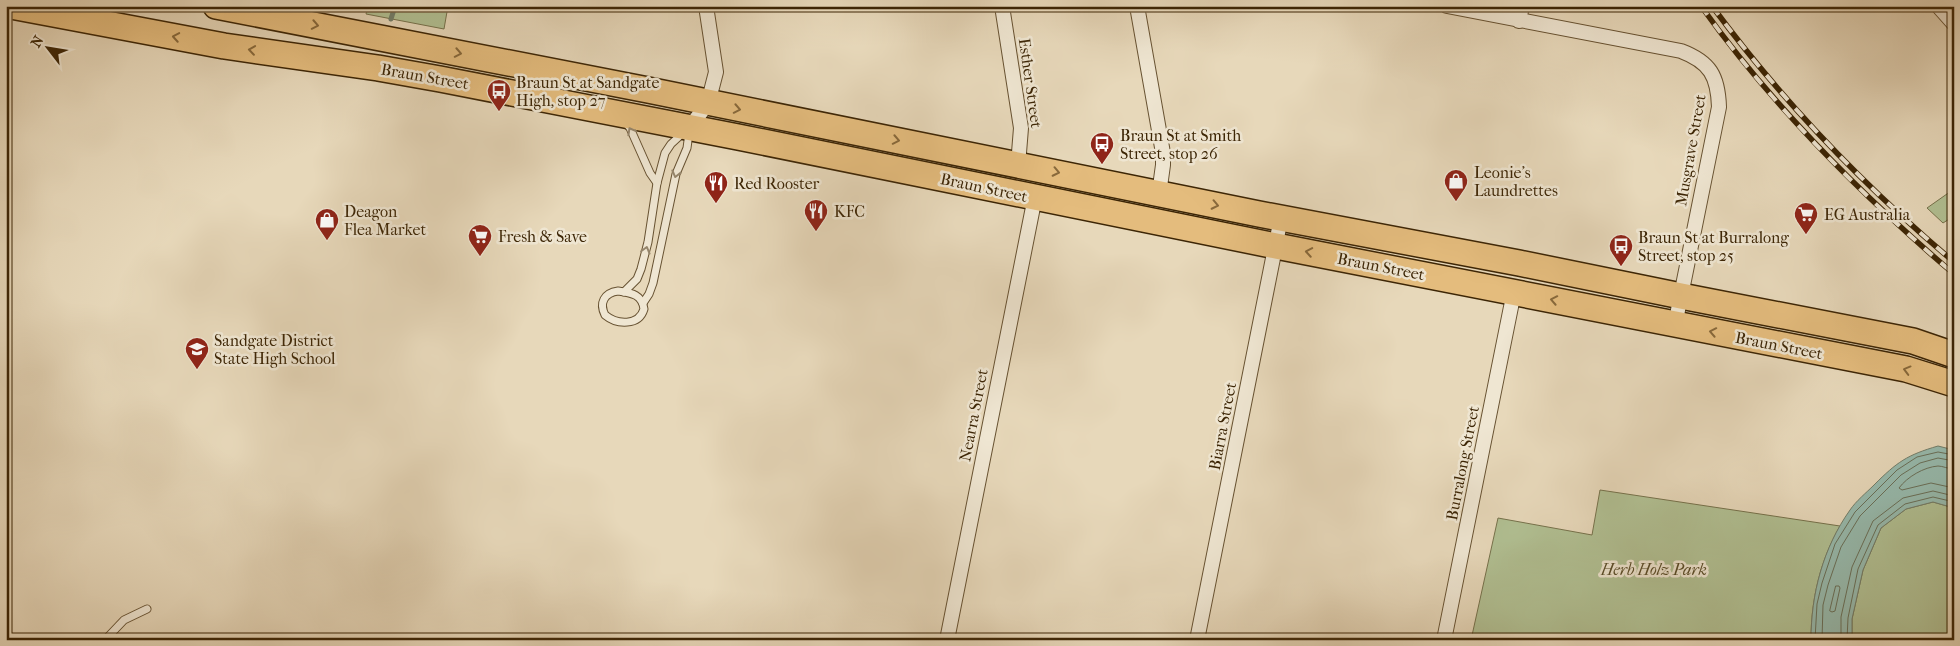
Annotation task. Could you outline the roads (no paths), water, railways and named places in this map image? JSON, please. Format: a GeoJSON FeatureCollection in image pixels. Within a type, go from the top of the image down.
{"type":"FeatureCollection","features":[{"type":"Feature","properties":{"kind":"highway","name":"Braun Street"},"geometry":{"type":"LineString","coordinates":[[11,6],[224,46],[414,74],[690,127],[1276,246],[1906,369],[1954,384]]}},
{"type":"Feature","properties":{"kind":"highway","name":"Braun Street"},"geometry":{"type":"LineString","coordinates":[[216,6],[1280,218],[1519,262],[1913,341],[1954,355]]}},
{"type":"Feature","properties":{"kind":"street"},"geometry":{"type":"LineString","coordinates":[[690,127],[708,103],[716,72],[706,6]]}},
{"type":"Feature","properties":{"kind":"street","name":"Esther Street"},"geometry":{"type":"LineString","coordinates":[[1002,6],[1022,128],[1018,165]]}},
{"type":"Feature","properties":{"kind":"street"},"geometry":{"type":"LineString","coordinates":[[1137,6],[1163,153],[1159,194]]}},
{"type":"Feature","properties":{"kind":"street"},"geometry":{"type":"LineString","coordinates":[[1447,6],[1519,21],[1522,6]]}},
{"type":"Feature","properties":{"kind":"street"},"geometry":{"type":"LineString","coordinates":[[1938,6],[1954,24]]}},
{"type":"Feature","properties":{"kind":"street","name":"Musgrave Street"},"geometry":{"type":"LineString","coordinates":[[1519,21],[1681,51],[1693,55],[1716,78],[1719,91],[1719,107],[1675,325]]}},
{"type":"Feature","properties":{"kind":"street","name":"Nearra Street"},"geometry":{"type":"LineString","coordinates":[[947,640],[1035,197]]}},
{"type":"Feature","properties":{"kind":"street","name":"Biarra Street"},"geometry":{"type":"LineString","coordinates":[[1197,640],[1280,218]]}},
{"type":"Feature","properties":{"kind":"street","name":"Burralong Street"},"geometry":{"type":"LineString","coordinates":[[1444,640],[1514,292]]}},
{"type":"Feature","properties":{"kind":"lane"},"geometry":{"type":"LineString","coordinates":[[617,113],[630,128],[650,174],[657,183]]}},
{"type":"Feature","properties":{"kind":"lane"},"geometry":{"type":"LineString","coordinates":[[624,292],[637,279],[641,269],[648,242],[657,183],[665,153],[671,144],[690,127]]}},
{"type":"Feature","properties":{"kind":"lane"},"geometry":{"type":"LineString","coordinates":[[643,303],[636,295],[612,292],[604,299],[603,310],[610,319],[633,322],[642,315],[643,303],[653,283],[676,174],[687,148],[690,127]]}},
{"type":"Feature","properties":{"kind":"lane"},"geometry":{"type":"LineString","coordinates":[[105,640],[124,620],[147,609]]}},
{"type":"Feature","properties":{"kind":"water"},"geometry":{"type":"Polygon","coordinates":[[[1938,446],[1954,450],[1954,508],[1933,502],[1906,509],[1881,528],[1863,570],[1852,619],[1852,640],[1811,640],[1813,606],[1820,572],[1833,540],[1850,510],[1861,497],[1896,465],[1910,456],[1938,446]]]}},
{"type":"Feature","properties":{"kind":"waterway"},"geometry":{"type":"LineString","coordinates":[[391,19],[395,6]]}},
{"type":"Feature","properties":{"kind":"railway"},"geometry":{"type":"LineString","coordinates":[[1701,6],[1758,79],[1819,148],[1885,213],[1954,274]]}},
{"type":"Feature","properties":{"kind":"railway"},"geometry":{"type":"LineString","coordinates":[[1712,6],[1796,109],[1856,173],[1954,262]]}},
{"type":"Feature","properties":{"kind":"place","name":"Braun St at Sandgate High, stop 27"},"geometry":{"type":"Point","coordinates":[499,112]}},
{"type":"Feature","properties":{"kind":"place","name":"Braun St at Smith Street, stop 26"},"geometry":{"type":"Point","coordinates":[1102,165]}},
{"type":"Feature","properties":{"kind":"place","name":"Leonie's Laundrettes"},"geometry":{"type":"Point","coordinates":[1456,202]}},
{"type":"Feature","properties":{"kind":"place","name":"Red Rooster"},"geometry":{"type":"Point","coordinates":[716,204]}},
{"type":"Feature","properties":{"kind":"place","name":"KFC"},"geometry":{"type":"Point","coordinates":[816,232]}},
{"type":"Feature","properties":{"kind":"place","name":"EG Australia"},"geometry":{"type":"Point","coordinates":[1806,235]}},
{"type":"Feature","properties":{"kind":"place","name":"Deagon Flea Market"},"geometry":{"type":"Point","coordinates":[327,241]}},
{"type":"Feature","properties":{"kind":"place","name":"Fresh & Save"},"geometry":{"type":"Point","coordinates":[480,257]}},
{"type":"Feature","properties":{"kind":"place","name":"Braun St at Burralong Street, stop 25"},"geometry":{"type":"Point","coordinates":[1621,267]}},
{"type":"Feature","properties":{"kind":"place","name":"Sandgate District State High School"},"geometry":{"type":"Point","coordinates":[197,370]}},
{"type":"Feature","properties":{"kind":"park label","name":"Herb Holz Park"},"geometry":{"type":"Point","coordinates":[1654,569]}}]}
